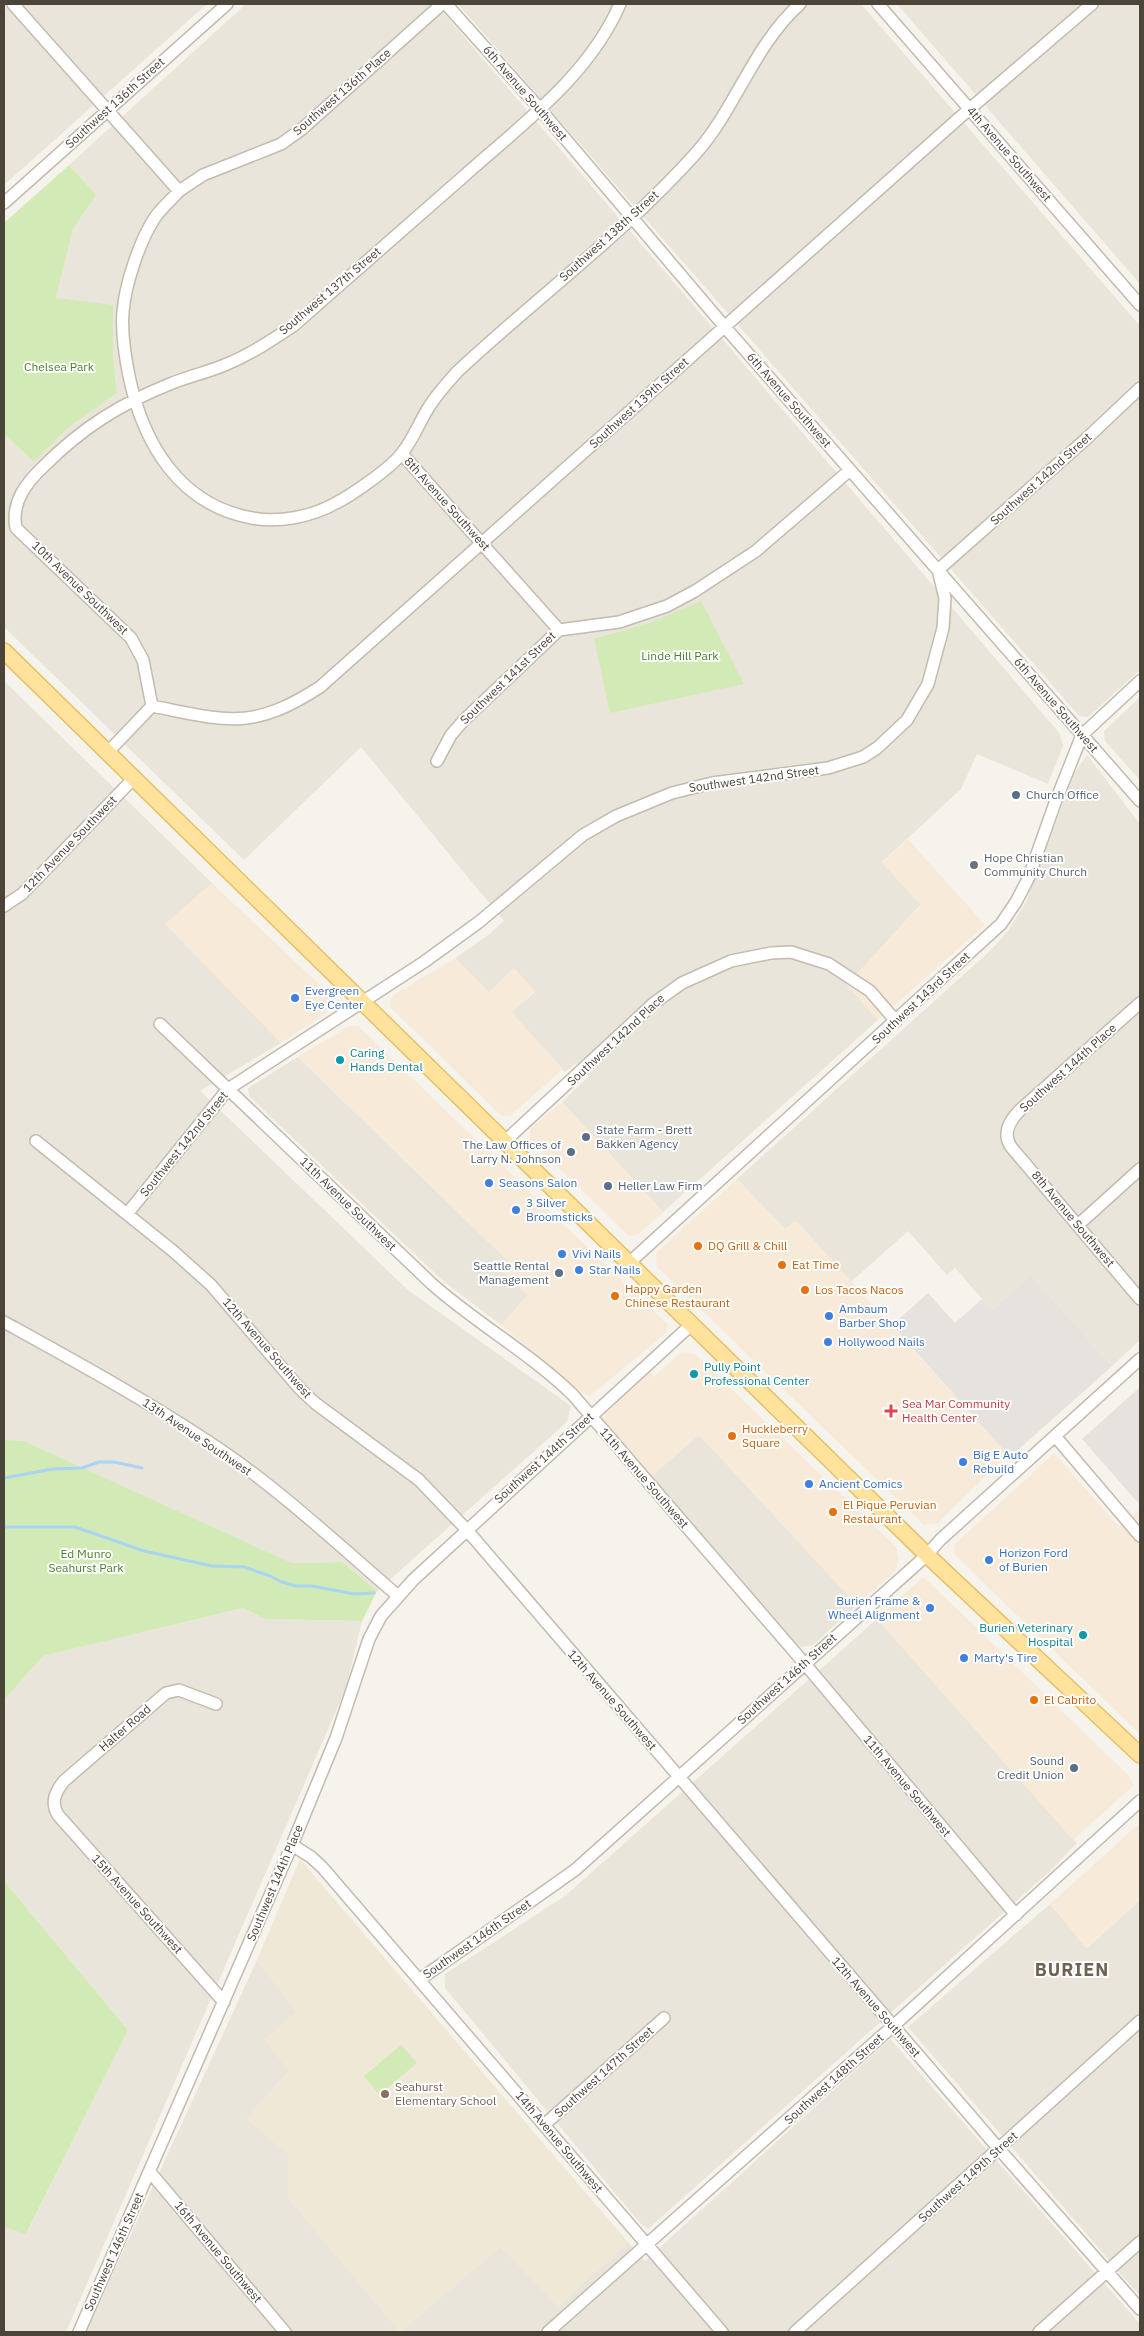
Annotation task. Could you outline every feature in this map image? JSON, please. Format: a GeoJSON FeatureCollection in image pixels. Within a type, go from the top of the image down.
{"type":"FeatureCollection","features":[{"type":"Feature","properties":{"kind":"main road"},"geometry":{"type":"LineString","coordinates":[[4,651],[928,1555],[1140,1755]]}},
{"type":"Feature","properties":{"kind":"street"},"geometry":{"type":"LineString","coordinates":[[14,4],[179,191]]}},
{"type":"Feature","properties":{"kind":"street","name":"Southwest 136th Street"},"geometry":{"type":"LineString","coordinates":[[4,203],[227,4]]}},
{"type":"Feature","properties":{"kind":"street","name":"Southwest 136th Place"},"geometry":{"type":"LineString","coordinates":[[179,191],[202,175],[281,144],[302,129],[442,4]]}},
{"type":"Feature","properties":{"kind":"street","name":"6th Avenue Southwest"},"geometry":{"type":"LineString","coordinates":[[446,4],[540,109],[724,326],[1137,798]]}},
{"type":"Feature","properties":{"kind":"street","name":"Southwest 137th Street"},"geometry":{"type":"LineString","coordinates":[[16,528],[15,507],[26,486],[37,473],[88,427],[112,411],[134,400],[171,384],[228,364],[262,346],[293,326],[540,109],[580,68],[597,46],[611,25],[620,4]]}},
{"type":"Feature","properties":{"kind":"street","name":"Southwest 138th Street"},"geometry":{"type":"LineString","coordinates":[[402,454],[432,401],[457,372],[631,218],[698,150],[762,49],[780,25],[800,4]]}},
{"type":"Feature","properties":{"kind":"street","name":"4th Avenue Southwest"},"geometry":{"type":"LineString","coordinates":[[878,4],[1140,305]]}},
{"type":"Feature","properties":{"kind":"street","name":"Southwest 139th Street"},"geometry":{"type":"LineString","coordinates":[[152,706],[224,720],[248,718],[273,713],[296,703],[320,688],[484,544],[724,326],[969,109],[1092,4]]}},
{"type":"Feature","properties":{"kind":"street","name":"8th Avenue Southwest"},"geometry":{"type":"LineString","coordinates":[[179,191],[156,216],[145,236],[136,258],[123,312],[124,355],[134,400],[148,438],[171,473],[185,488],[205,502],[243,516],[266,520],[312,514],[335,504],[359,489],[402,454],[559,630]]}},
{"type":"Feature","properties":{"kind":"street","name":"Southwest 142nd Street"},"geometry":{"type":"LineString","coordinates":[[127,1214],[228,1089],[362,1003],[479,922],[583,835],[616,816],[650,800],[692,787],[847,764],[877,748],[907,720],[928,684],[943,628],[945,598],[938,570],[1086,439],[1140,388]]}},
{"type":"Feature","properties":{"kind":"street","name":"Southwest 141st Street"},"geometry":{"type":"LineString","coordinates":[[438,762],[451,735],[464,720],[559,630],[619,622],[667,606],[696,591],[756,551],[850,470]]}},
{"type":"Feature","properties":{"kind":"street","name":"10th Avenue Southwest"},"geometry":{"type":"LineString","coordinates":[[16,528],[131,638],[143,660],[152,706]]}},
{"type":"Feature","properties":{"kind":"street","name":"Southwest 143rd Street"},"geometry":{"type":"LineString","coordinates":[[629,1263],[1001,924],[1016,902],[1028,879],[1082,735],[1140,681]]}},
{"type":"Feature","properties":{"kind":"street"},"geometry":{"type":"LineString","coordinates":[[108,752],[152,706]]}},
{"type":"Feature","properties":{"kind":"street","name":"12th Avenue Southwest"},"geometry":{"type":"LineString","coordinates":[[4,906],[22,894],[134,778]]}},
{"type":"Feature","properties":{"kind":"street","name":"Southwest 142nd Place"},"geometry":{"type":"LineString","coordinates":[[504,1142],[654,1003],[682,983],[731,961],[771,953],[791,952],[829,964],[870,991],[896,1021]]}},
{"type":"Feature","properties":{"kind":"street","name":"Southwest 144th Place"},"geometry":{"type":"LineString","coordinates":[[1007,1138],[1009,1125],[1017,1112],[1140,1003]]}},
{"type":"Feature","properties":{"kind":"street","name":"11th Avenue Southwest"},"geometry":{"type":"LineString","coordinates":[[160,1024],[432,1284],[455,1304],[535,1361],[556,1379],[805,1664],[1016,1915]]}},
{"type":"Feature","properties":{"kind":"street","name":"8th Avenue Southwest"},"geometry":{"type":"LineString","coordinates":[[1007,1138],[1012,1148],[1140,1299]]}},
{"type":"Feature","properties":{"kind":"street","name":"12th Avenue Southwest"},"geometry":{"type":"LineString","coordinates":[[36,1141],[211,1285],[300,1389],[323,1409],[419,1480],[466,1529],[999,2149],[1140,2309]]}},
{"type":"Feature","properties":{"kind":"street"},"geometry":{"type":"LineString","coordinates":[[1078,1225],[1140,1169]]}},
{"type":"Feature","properties":{"kind":"street","name":"13th Avenue Southwest"},"geometry":{"type":"LineString","coordinates":[[4,1322],[146,1403],[229,1456],[285,1500],[398,1595]]}},
{"type":"Feature","properties":{"kind":"street","name":"Southwest 144th Street"},"geometry":{"type":"LineString","coordinates":[[398,1595],[466,1529],[692,1324]]}},
{"type":"Feature","properties":{"kind":"street","name":"Southwest 146th Street"},"geometry":{"type":"LineString","coordinates":[[419,1980],[575,1870],[678,1776],[928,1555],[940,1540],[1140,1359]]}},
{"type":"Feature","properties":{"kind":"street"},"geometry":{"type":"LineString","coordinates":[[1055,1436],[1140,1536]]}},
{"type":"Feature","properties":{"kind":"street","name":"Southwest 144th Place"},"geometry":{"type":"LineString","coordinates":[[150,2172],[292,1845],[336,1738],[369,1639],[381,1616],[398,1595]]}},
{"type":"Feature","properties":{"kind":"street","name":"Halter Road"},"geometry":{"type":"LineString","coordinates":[[54,1804],[57,1790],[64,1781],[166,1693],[180,1690],[216,1704]]}},
{"type":"Feature","properties":{"kind":"street","name":"Southwest 148th Street"},"geometry":{"type":"LineString","coordinates":[[548,2332],[893,2026],[1140,1801]]}},
{"type":"Feature","properties":{"kind":"street","name":"15th Avenue Southwest"},"geometry":{"type":"LineString","coordinates":[[54,1804],[58,1815],[224,2002]]}},
{"type":"Feature","properties":{"kind":"street","name":"14th Avenue Southwest"},"geometry":{"type":"LineString","coordinates":[[292,1845],[311,1857],[322,1867],[722,2332]]}},
{"type":"Feature","properties":{"kind":"street","name":"Southwest 147th Street"},"geometry":{"type":"LineString","coordinates":[[544,2125],[664,2018]]}},
{"type":"Feature","properties":{"kind":"street","name":"Southwest 149th Street"},"geometry":{"type":"LineString","coordinates":[[795,2332],[1140,2021]]}},
{"type":"Feature","properties":{"kind":"street","name":"Southwest 146th Street"},"geometry":{"type":"LineString","coordinates":[[79,2332],[150,2172]]}},
{"type":"Feature","properties":{"kind":"street","name":"16th Avenue Southwest"},"geometry":{"type":"LineString","coordinates":[[150,2172],[285,2332]]}},
{"type":"Feature","properties":{"kind":"street"},"geometry":{"type":"LineString","coordinates":[[1039,2332],[1140,2242]]}},
{"type":"Feature","properties":{"kind":"shaded area"},"geometry":{"type":"Polygon","coordinates":[[[4,4],[207,4],[4,185],[4,4]]]}},
{"type":"Feature","properties":{"kind":"shaded area"},"geometry":{"type":"Polygon","coordinates":[[[246,4],[436,4],[1060,734],[1063,746],[1048,784],[977,754],[961,789],[882,862],[921,904],[847,985],[878,1020],[663,1212],[562,1102],[589,1076],[576,1063],[565,1072],[511,1012],[535,992],[489,992],[455,958],[487,936],[504,921],[361,747],[244,860],[4,627],[4,434],[34,462],[69,427],[117,393],[113,357],[56,298],[73,229],[96,195],[69,165],[246,4]]]}},
{"type":"Feature","properties":{"kind":"shaded area"},"geometry":{"type":"Polygon","coordinates":[[[458,4],[861,4],[1140,326],[1140,670],[1088,717],[1079,716],[458,4]]]}},
{"type":"Feature","properties":{"kind":"shaded area"},"geometry":{"type":"Polygon","coordinates":[[[897,4],[1140,4],[1140,284],[897,4]]]}},
{"type":"Feature","properties":{"kind":"shaded area"},"geometry":{"type":"Polygon","coordinates":[[[4,681],[212,883],[166,924],[281,1043],[200,1091],[408,1290],[571,1406],[567,1422],[377,1591],[342,1562],[292,1563],[24,1441],[4,1440],[4,681]]]}},
{"type":"Feature","properties":{"kind":"shaded area"},"geometry":{"type":"Polygon","coordinates":[[[1140,697],[1140,780],[1105,741],[1104,731],[1140,697]]]}},
{"type":"Feature","properties":{"kind":"shaded area"},"geometry":{"type":"Polygon","coordinates":[[[1087,755],[1140,824],[1140,1340],[1112,1366],[1031,1275],[992,1310],[955,1268],[947,1275],[908,1231],[851,1282],[800,1225],[795,1221],[786,1230],[737,1179],[991,950],[1008,931],[1026,902],[1074,774],[1087,755]]]}},
{"type":"Feature","properties":{"kind":"shaded area"},"geometry":{"type":"Polygon","coordinates":[[[908,839],[985,925],[878,1020],[847,985],[921,905],[882,863],[908,839]]]}},
{"type":"Feature","properties":{"kind":"shaded area"},"geometry":{"type":"Polygon","coordinates":[[[212,883],[328,993],[331,1004],[327,1013],[281,1043],[165,924],[212,883]]]}},
{"type":"Feature","properties":{"kind":"shaded area"},"geometry":{"type":"Polygon","coordinates":[[[455,958],[489,992],[514,968],[535,991],[511,1012],[563,1069],[510,1116],[502,1116],[390,1007],[390,1000],[395,994],[455,958]]]}},
{"type":"Feature","properties":{"kind":"shaded area"},"geometry":{"type":"Polygon","coordinates":[[[349,1026],[358,1026],[668,1325],[666,1333],[590,1396],[581,1392],[501,1325],[528,1295],[501,1270],[510,1263],[298,1057],[349,1026]]]}},
{"type":"Feature","properties":{"kind":"shaded area"},"geometry":{"type":"Polygon","coordinates":[[[298,1057],[510,1263],[502,1270],[528,1295],[501,1325],[443,1281],[249,1096],[248,1088],[298,1057]]]}},
{"type":"Feature","properties":{"kind":"shaded area"},"geometry":{"type":"Polygon","coordinates":[[[562,1102],[663,1212],[639,1234],[629,1236],[530,1140],[530,1129],[562,1102]]]}},
{"type":"Feature","properties":{"kind":"shaded area"},"geometry":{"type":"Polygon","coordinates":[[[737,1179],[785,1229],[795,1221],[800,1225],[1008,1454],[938,1523],[924,1525],[658,1268],[656,1261],[657,1252],[737,1179]]]}},
{"type":"Feature","properties":{"kind":"shaded area"},"geometry":{"type":"Polygon","coordinates":[[[1031,1275],[1112,1366],[1010,1457],[892,1325],[928,1293],[955,1323],[982,1299],[992,1310],[1031,1275]]]}},
{"type":"Feature","properties":{"kind":"shaded area"},"geometry":{"type":"Polygon","coordinates":[[[681,1352],[695,1354],[896,1547],[899,1560],[896,1570],[857,1605],[699,1435],[651,1477],[603,1423],[606,1413],[650,1372],[654,1377],[681,1352]]]}},
{"type":"Feature","properties":{"kind":"shaded area"},"geometry":{"type":"Polygon","coordinates":[[[1140,1387],[1140,1505],[1082,1439],[1140,1387]]]}},
{"type":"Feature","properties":{"kind":"shaded area"},"geometry":{"type":"Polygon","coordinates":[[[699,1434],[857,1605],[813,1645],[801,1647],[796,1645],[651,1477],[699,1434]]]}},
{"type":"Feature","properties":{"kind":"shaded area"},"geometry":{"type":"Polygon","coordinates":[[[1054,1453],[1119,1527],[1140,1509],[1140,1734],[954,1554],[955,1544],[1054,1453]]]}},
{"type":"Feature","properties":{"kind":"shaded area"},"geometry":{"type":"Polygon","coordinates":[[[922,1578],[926,1579],[1130,1777],[1133,1786],[1073,1840],[877,1619],[922,1578]]]}},
{"type":"Feature","properties":{"kind":"shaded area"},"geometry":{"type":"Polygon","coordinates":[[[243,1608],[266,1619],[362,1621],[346,1688],[66,2332],[4,2332],[4,2227],[27,2233],[128,2030],[4,1881],[4,1700],[43,1656],[243,1608]]]}},
{"type":"Feature","properties":{"kind":"shaded area"},"geometry":{"type":"Polygon","coordinates":[[[877,1619],[1077,1843],[1051,1870],[648,2229],[640,2223],[445,1988],[445,1974],[565,1896],[877,1619]]]}},
{"type":"Feature","properties":{"kind":"shaded area"},"geometry":{"type":"Polygon","coordinates":[[[1140,1823],[1140,1900],[1086,1948],[1050,1904],[1140,1823]]]}},
{"type":"Feature","properties":{"kind":"shaded area","name":"Seahurst Elementary School"},"geometry":{"type":"Polygon","coordinates":[[[300,1859],[628,2242],[558,2306],[500,2247],[400,2332],[288,2197],[288,2154],[247,2118],[289,2071],[264,2040],[296,2012],[257,1960],[300,1859]]]}},
{"type":"Feature","properties":{"kind":"shaded area"},"geometry":{"type":"Polygon","coordinates":[[[1140,1900],[1140,2296],[908,2027],[1050,1904],[1087,1948],[1140,1900]]]}},
{"type":"Feature","properties":{"kind":"shaded area"},"geometry":{"type":"Polygon","coordinates":[[[257,1960],[297,2012],[289,2071],[247,2118],[289,2155],[288,2197],[400,2332],[86,2332],[257,1960]]]}},
{"type":"Feature","properties":{"kind":"shaded area"},"geometry":{"type":"Polygon","coordinates":[[[890,2039],[1140,2324],[1140,2332],[400,2332],[501,2246],[558,2306],[628,2242],[645,2261],[890,2039]]]}},
{"type":"Feature","properties":{"kind":"green space","name":"Chelsea Park"},"geometry":{"type":"Polygon","coordinates":[[[69,165],[96,195],[73,229],[56,298],[113,305],[113,357],[117,393],[69,427],[34,462],[4,434],[4,223],[69,165]]]}},
{"type":"Feature","properties":{"kind":"green space","name":"Linde Hill Park"},"geometry":{"type":"Polygon","coordinates":[[[701,601],[744,684],[610,713],[594,639],[650,623],[701,601]]]}},
{"type":"Feature","properties":{"kind":"green space","name":"Ed Munro Seahurst Park"},"geometry":{"type":"Polygon","coordinates":[[[4,1440],[24,1441],[292,1563],[342,1562],[377,1591],[362,1621],[266,1619],[243,1608],[43,1656],[4,1700],[4,1440]]]}},
{"type":"Feature","properties":{"kind":"green space"},"geometry":{"type":"Polygon","coordinates":[[[4,1881],[128,2030],[26,2234],[4,2227],[4,1881]]]}},
{"type":"Feature","properties":{"kind":"green space"},"geometry":{"type":"Polygon","coordinates":[[[401,2045],[417,2063],[379,2095],[364,2076],[401,2045]]]}},
{"type":"Feature","properties":{"kind":"waterway"},"geometry":{"type":"LineString","coordinates":[[4,1478],[53,1469],[82,1468],[99,1462],[114,1462],[142,1468]]}},
{"type":"Feature","properties":{"kind":"waterway"},"geometry":{"type":"LineString","coordinates":[[4,1527],[75,1527],[144,1551],[212,1566],[244,1567],[296,1586],[312,1586],[354,1594],[374,1593]]}},
{"type":"Feature","properties":{"kind":"place","name":"Church Office"},"geometry":{"type":"Point","coordinates":[1016,795]}},
{"type":"Feature","properties":{"kind":"place","name":"Hope Christian Community Church"},"geometry":{"type":"Point","coordinates":[974,865]}},
{"type":"Feature","properties":{"kind":"place","name":"Evergreen Eye Center"},"geometry":{"type":"Point","coordinates":[295,998]}},
{"type":"Feature","properties":{"kind":"place","name":"Caring Hands Dental"},"geometry":{"type":"Point","coordinates":[340,1060]}},
{"type":"Feature","properties":{"kind":"place","name":"State Farm - Brett Bakken Agency"},"geometry":{"type":"Point","coordinates":[586,1137]}},
{"type":"Feature","properties":{"kind":"place","name":"The Law Offices of Larry N. Johnson"},"geometry":{"type":"Point","coordinates":[571,1152]}},
{"type":"Feature","properties":{"kind":"place","name":"Seasons Salon"},"geometry":{"type":"Point","coordinates":[489,1183]}},
{"type":"Feature","properties":{"kind":"place","name":"Heller Law Firm"},"geometry":{"type":"Point","coordinates":[608,1186]}},
{"type":"Feature","properties":{"kind":"place","name":"3 Silver Broomsticks"},"geometry":{"type":"Point","coordinates":[516,1210]}},
{"type":"Feature","properties":{"kind":"place","name":"DQ Grill & Chill"},"geometry":{"type":"Point","coordinates":[698,1246]}},
{"type":"Feature","properties":{"kind":"place","name":"Vivi Nails"},"geometry":{"type":"Point","coordinates":[562,1254]}},
{"type":"Feature","properties":{"kind":"place","name":"Eat Time"},"geometry":{"type":"Point","coordinates":[782,1265]}},
{"type":"Feature","properties":{"kind":"place","name":"Star Nails"},"geometry":{"type":"Point","coordinates":[579,1270]}},
{"type":"Feature","properties":{"kind":"place","name":"Seattle Rental Management"},"geometry":{"type":"Point","coordinates":[559,1273]}},
{"type":"Feature","properties":{"kind":"place","name":"Los Tacos Nacos"},"geometry":{"type":"Point","coordinates":[805,1290]}},
{"type":"Feature","properties":{"kind":"place","name":"Happy Garden Chinese Restaurant"},"geometry":{"type":"Point","coordinates":[615,1296]}},
{"type":"Feature","properties":{"kind":"place","name":"Ambaum Barber Shop"},"geometry":{"type":"Point","coordinates":[829,1316]}},
{"type":"Feature","properties":{"kind":"place","name":"Hollywood Nails"},"geometry":{"type":"Point","coordinates":[828,1342]}},
{"type":"Feature","properties":{"kind":"place","name":"Pully Point Professional Center"},"geometry":{"type":"Point","coordinates":[694,1374]}},
{"type":"Feature","properties":{"kind":"place","name":"Sea Mar Community Health Center"},"geometry":{"type":"Point","coordinates":[891,1411]}},
{"type":"Feature","properties":{"kind":"place","name":"Huckleberry Square"},"geometry":{"type":"Point","coordinates":[732,1436]}},
{"type":"Feature","properties":{"kind":"place","name":"Big E Auto Rebuild"},"geometry":{"type":"Point","coordinates":[963,1462]}},
{"type":"Feature","properties":{"kind":"place","name":"Ancient Comics"},"geometry":{"type":"Point","coordinates":[809,1484]}},
{"type":"Feature","properties":{"kind":"place","name":"El Pique Peruvian Restaurant"},"geometry":{"type":"Point","coordinates":[833,1512]}},
{"type":"Feature","properties":{"kind":"place","name":"Horizon Ford of Burien"},"geometry":{"type":"Point","coordinates":[989,1560]}},
{"type":"Feature","properties":{"kind":"place","name":"Burien Frame & Wheel Alignment"},"geometry":{"type":"Point","coordinates":[930,1608]}},
{"type":"Feature","properties":{"kind":"place","name":"Burien Veterinary Hospital"},"geometry":{"type":"Point","coordinates":[1083,1635]}},
{"type":"Feature","properties":{"kind":"place","name":"Marty's Tire"},"geometry":{"type":"Point","coordinates":[964,1658]}},
{"type":"Feature","properties":{"kind":"place","name":"El Cabrito"},"geometry":{"type":"Point","coordinates":[1034,1700]}},
{"type":"Feature","properties":{"kind":"place","name":"Sound Credit Union"},"geometry":{"type":"Point","coordinates":[1074,1768]}},
{"type":"Feature","properties":{"kind":"place","name":"Seahurst Elementary School"},"geometry":{"type":"Point","coordinates":[385,2094]}},
{"type":"Feature","properties":{"kind":"district","name":"BURIEN"},"geometry":{"type":"Point","coordinates":[1072,1970]}}]}
